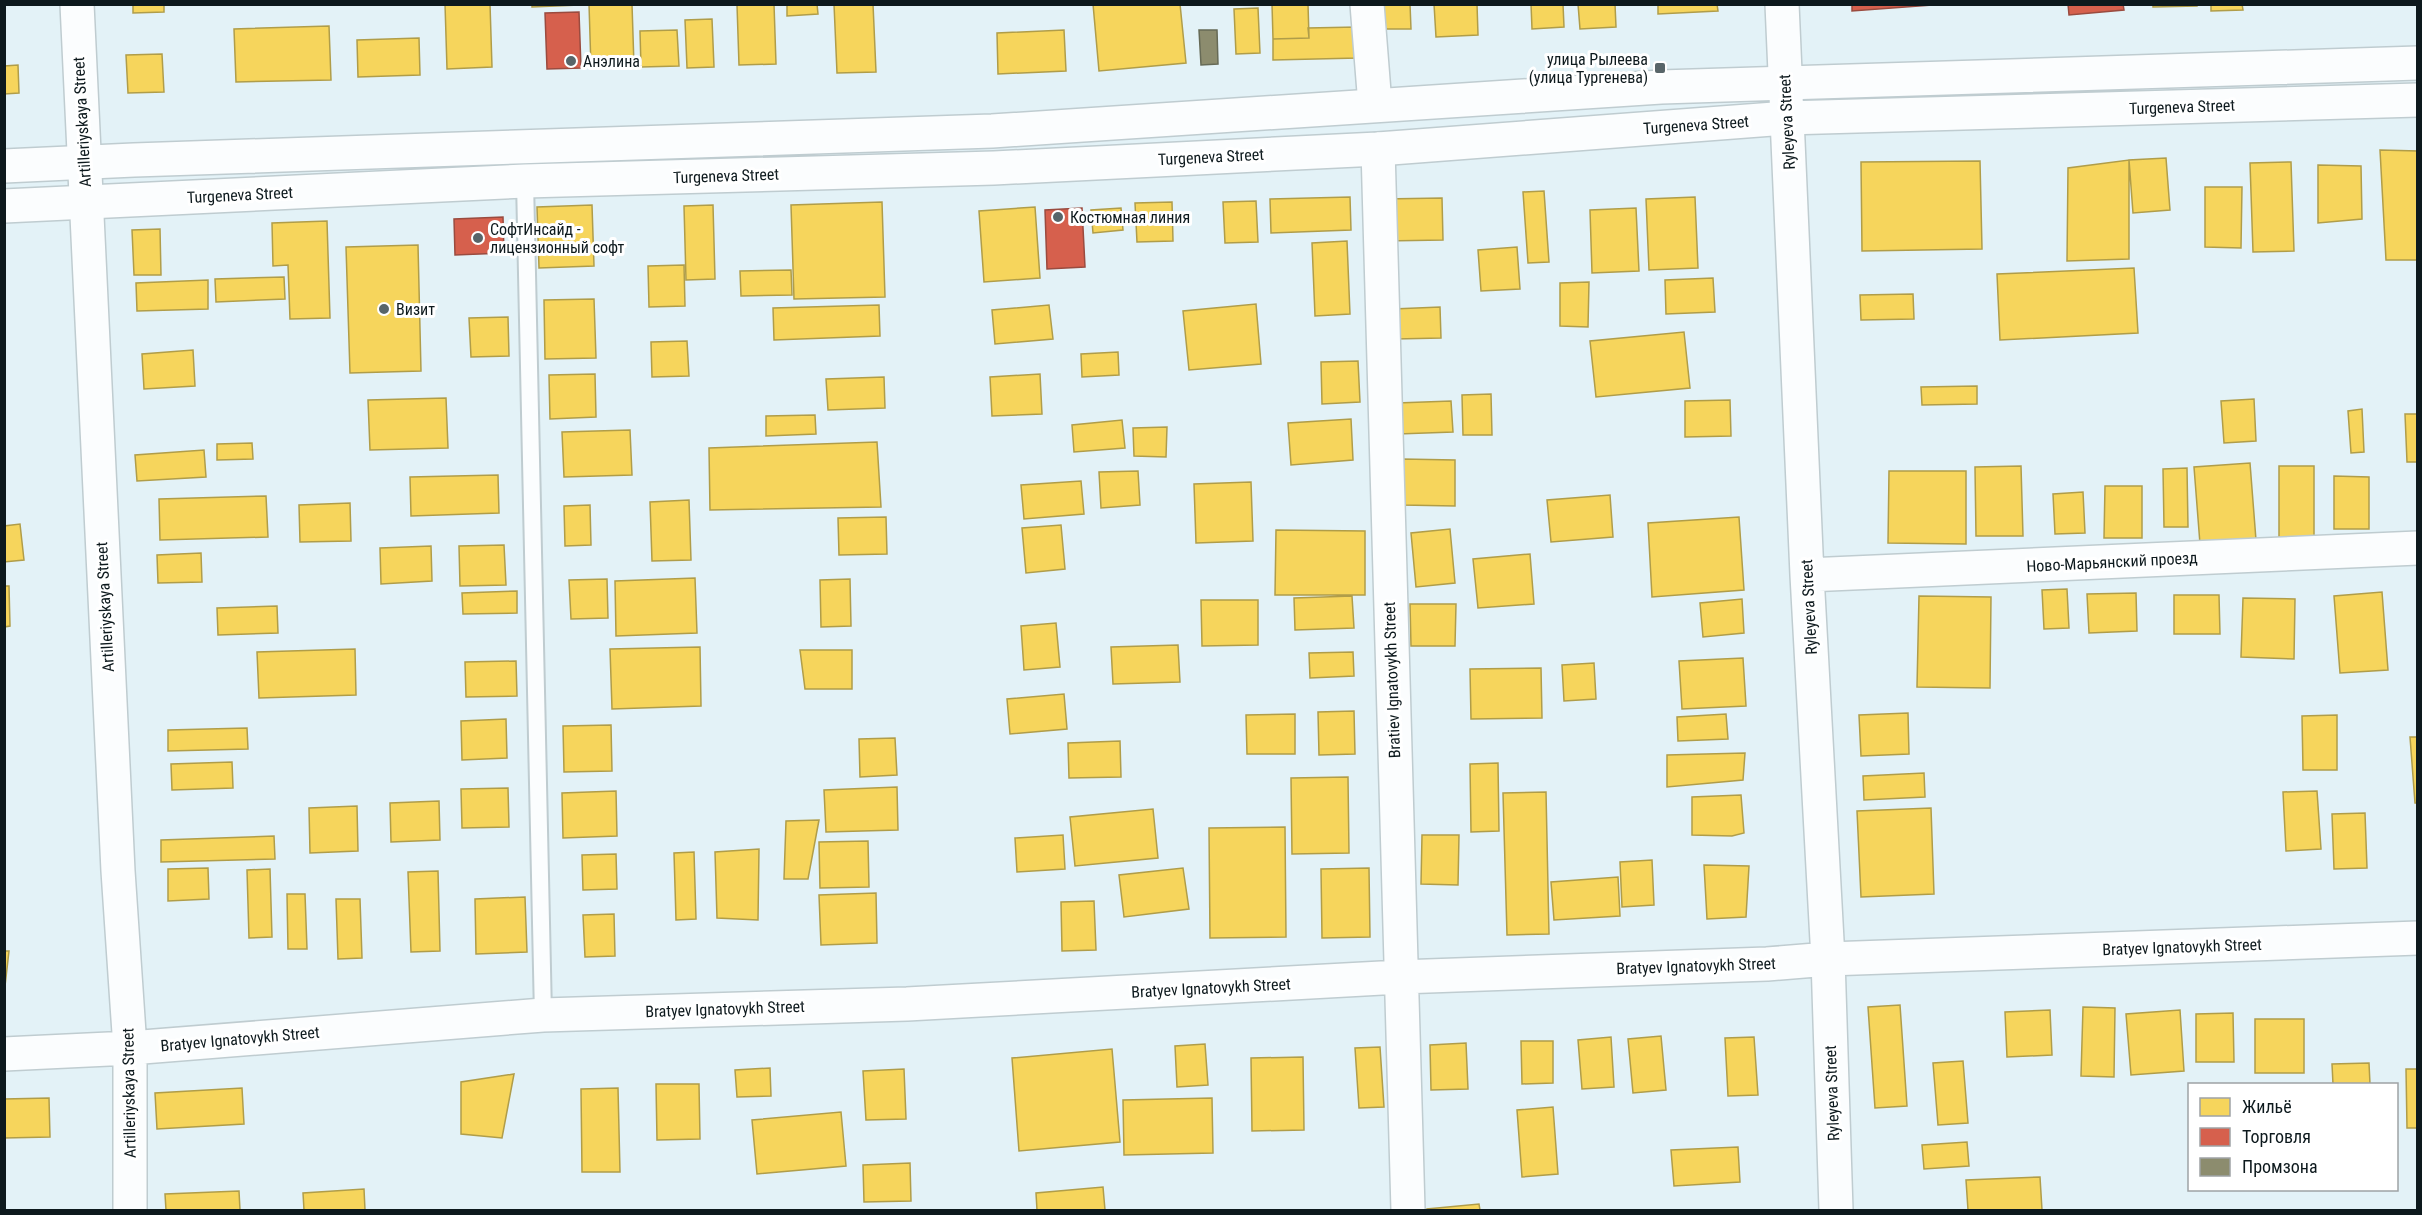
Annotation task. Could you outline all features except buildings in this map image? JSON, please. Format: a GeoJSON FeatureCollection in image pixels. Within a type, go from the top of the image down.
{"type":"FeatureCollection","features":[{"type":"Feature","properties":{"kind":"main road","name":"Artilleriyskaya Street"},"geometry":{"type":"LineString","coordinates":[[77,4],[118,871],[130,1048],[130,1210]]}},
{"type":"Feature","properties":{"kind":"main road"},"geometry":{"type":"LineString","coordinates":[[1367,4],[1375,105]]}},
{"type":"Feature","properties":{"kind":"main road","name":"Ryleyeva Street"},"geometry":{"type":"LineString","coordinates":[[1782,4],[1807,574],[1828,959],[1836,1210]]}},
{"type":"Feature","properties":{"kind":"main road"},"geometry":{"type":"LineString","coordinates":[[4,166],[992,131],[1661,87],[2418,63]]}},
{"type":"Feature","properties":{"kind":"main road","name":"Turgeneva Street"},"geometry":{"type":"LineString","coordinates":[[4,206],[525,181],[994,168],[1377,149],[1786,118],[2418,100]]}},
{"type":"Feature","properties":{"kind":"main road","name":"Bratiev Ignatovykh Street"},"geometry":{"type":"LineString","coordinates":[[1377,149],[1408,1210]]}},
{"type":"Feature","properties":{"kind":"main road","name":"Ново-Марьянский проезд"},"geometry":{"type":"LineString","coordinates":[[1807,574],[2418,548]]}},
{"type":"Feature","properties":{"kind":"main road","name":"Bratyev Ignatovykh Street"},"geometry":{"type":"LineString","coordinates":[[4,1054],[130,1048],[543,1015],[907,1004],[1400,977],[2418,938]]}},
{"type":"Feature","properties":{"kind":"lane"},"geometry":{"type":"LineString","coordinates":[[525,181],[543,1015]]}},
{"type":"Feature","properties":{"kind":"place","name":"Анэлина"},"geometry":{"type":"Point","coordinates":[571,61]}},
{"type":"Feature","properties":{"kind":"place","name":"улица Рылеева (улица Тургенева)"},"geometry":{"type":"Point","coordinates":[1660,68]}},
{"type":"Feature","properties":{"kind":"place","name":"Костюмная линия"},"geometry":{"type":"Point","coordinates":[1058,217]}},
{"type":"Feature","properties":{"kind":"place","name":"СофтИнсайд - лицензионный софт"},"geometry":{"type":"Point","coordinates":[478,238]}},
{"type":"Feature","properties":{"kind":"place","name":"Визит"},"geometry":{"type":"Point","coordinates":[384,309]}}]}
